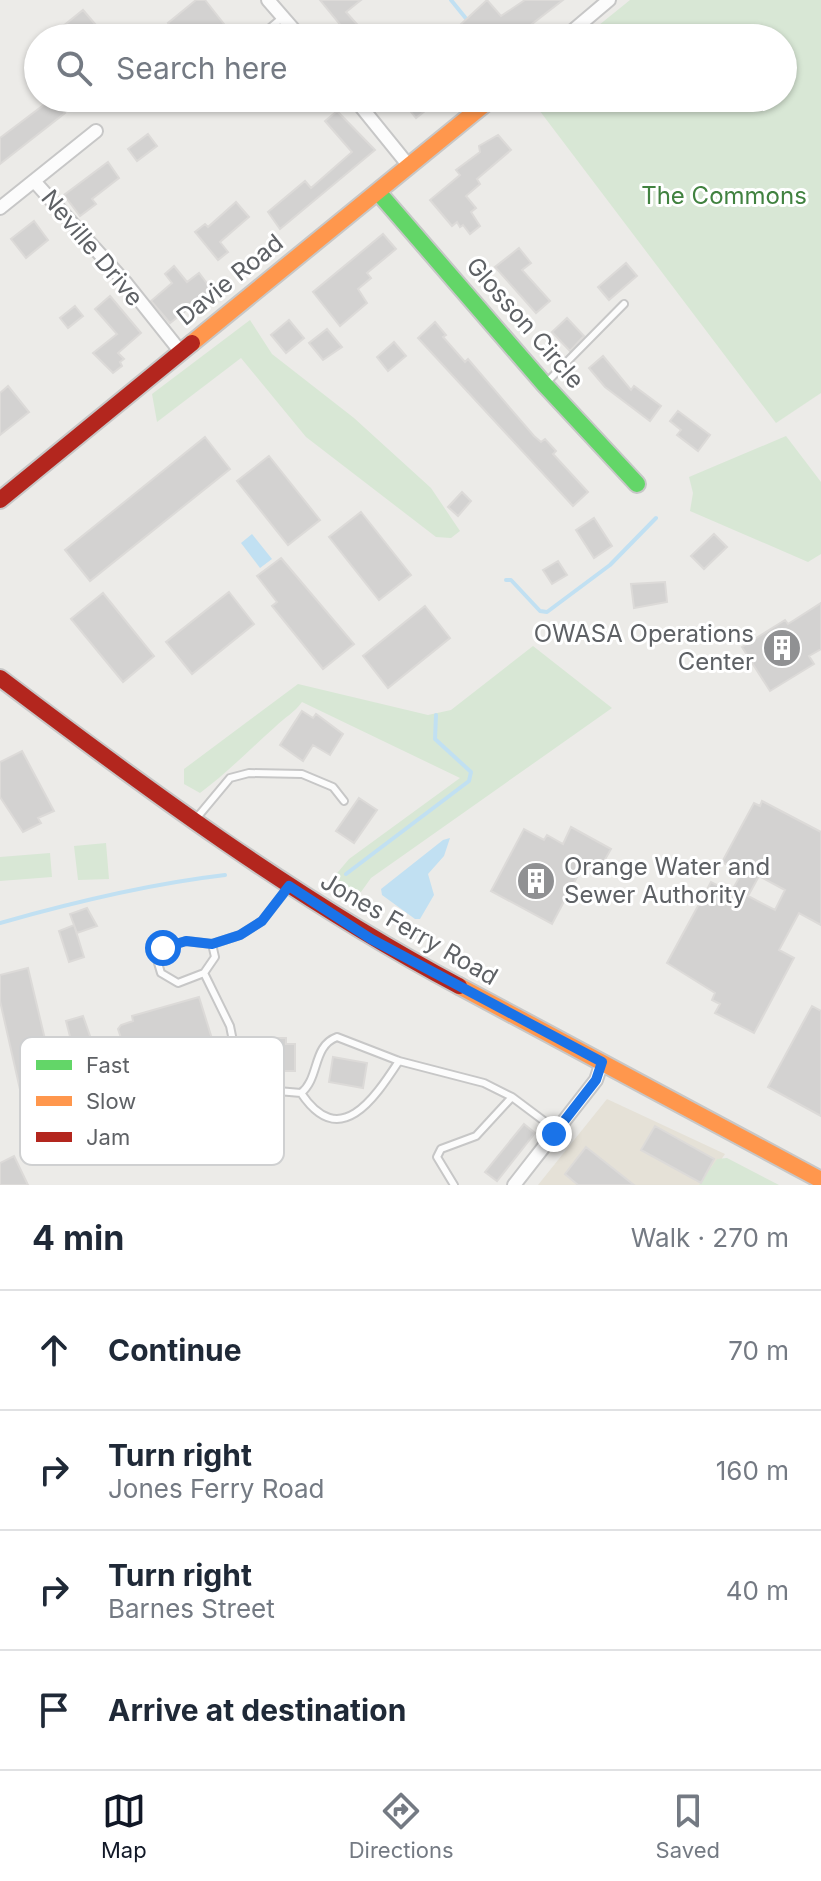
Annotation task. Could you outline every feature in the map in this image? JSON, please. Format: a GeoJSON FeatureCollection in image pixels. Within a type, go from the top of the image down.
{"type":"FeatureCollection","features":[{"type":"Feature","properties":{"kind":"street"},"geometry":{"type":"LineString","coordinates":[[268,0],[289,24]]}},
{"type":"Feature","properties":{"kind":"street"},"geometry":{"type":"LineString","coordinates":[[581,24],[609,0]]}},
{"type":"Feature","properties":{"kind":"street"},"geometry":{"type":"LineString","coordinates":[[365,112],[409,166]]}},
{"type":"Feature","properties":{"kind":"street","name":"Davie Road"},"geometry":{"type":"LineString","coordinates":[[0,500],[475,112]]}},
{"type":"Feature","properties":{"kind":"street"},"geometry":{"type":"LineString","coordinates":[[0,208],[96,131]]}},
{"type":"Feature","properties":{"kind":"street","name":"Neville Drive"},"geometry":{"type":"LineString","coordinates":[[34,181],[125,282],[180,351]]}},
{"type":"Feature","properties":{"kind":"street","name":"Glosson Circle"},"geometry":{"type":"LineString","coordinates":[[378,192],[544,384],[637,484]]}},
{"type":"Feature","properties":{"kind":"street","name":"Jones Ferry Road"},"geometry":{"type":"LineString","coordinates":[[0,678],[193,823],[371,939],[821,1180]]}},
{"type":"Feature","properties":{"kind":"street"},"geometry":{"type":"LineString","coordinates":[[514,1185],[596,1080],[602,1062]]}},
{"type":"Feature","properties":{"kind":"lane"},"geometry":{"type":"LineString","coordinates":[[275,24],[283,17]]}},
{"type":"Feature","properties":{"kind":"lane"},"geometry":{"type":"LineString","coordinates":[[544,384],[624,304]]}},
{"type":"Feature","properties":{"kind":"lane"},"geometry":{"type":"LineString","coordinates":[[193,823],[230,778],[249,773],[311,776],[333,787],[344,801]]}},
{"type":"Feature","properties":{"kind":"lane"},"geometry":{"type":"LineString","coordinates":[[212,944],[215,957],[204,973],[178,983],[161,973],[158,963],[163,948],[186,941],[212,944],[240,935],[262,921],[289,886]]}},
{"type":"Feature","properties":{"kind":"lane"},"geometry":{"type":"LineString","coordinates":[[204,973],[230,1026],[232,1037]]}},
{"type":"Feature","properties":{"kind":"lane"},"geometry":{"type":"LineString","coordinates":[[284,1092],[301,1093],[311,1086],[321,1049],[327,1041],[337,1037],[399,1061],[484,1083],[512,1097],[556,1130]]}},
{"type":"Feature","properties":{"kind":"lane"},"geometry":{"type":"LineString","coordinates":[[301,1093],[320,1114],[331,1119],[348,1118],[375,1098],[399,1061]]}},
{"type":"Feature","properties":{"kind":"lane"},"geometry":{"type":"LineString","coordinates":[[454,1185],[439,1166],[437,1157],[441,1149],[476,1136],[512,1097]]}},
{"type":"Feature","properties":{"kind":"shaded area"},"geometry":{"type":"Polygon","coordinates":[[[607,1099],[725,1154],[704,1185],[538,1185],[607,1099]]]}},
{"type":"Feature","properties":{"kind":"green space","name":"The Commons"},"geometry":{"type":"Polygon","coordinates":[[[630,0],[821,0],[821,393],[776,423],[541,112],[797,112],[797,24],[600,24],[630,0]]]}},
{"type":"Feature","properties":{"kind":"green space"},"geometry":{"type":"Polygon","coordinates":[[[250,320],[272,354],[354,418],[431,488],[460,531],[451,538],[436,537],[306,437],[241,358],[157,422],[152,394],[250,320]]]}},
{"type":"Feature","properties":{"kind":"green space"},"geometry":{"type":"Polygon","coordinates":[[[786,436],[821,482],[821,554],[808,562],[690,511],[693,493],[689,477],[786,436]]]}},
{"type":"Feature","properties":{"kind":"green space"},"geometry":{"type":"Polygon","coordinates":[[[533,646],[612,708],[371,878],[361,892],[335,891],[333,878],[349,859],[460,778],[302,702],[200,793],[184,784],[184,769],[298,684],[428,715],[451,710],[533,646]]]}},
{"type":"Feature","properties":{"kind":"green space"},"geometry":{"type":"Polygon","coordinates":[[[106,843],[109,879],[78,880],[74,846],[106,843]]]}},
{"type":"Feature","properties":{"kind":"green space"},"geometry":{"type":"Polygon","coordinates":[[[50,853],[52,877],[0,881],[0,857],[50,853]]]}},
{"type":"Feature","properties":{"kind":"green space"},"geometry":{"type":"Polygon","coordinates":[[[727,1158],[779,1185],[699,1185],[717,1159],[727,1158]]]}},
{"type":"Feature","properties":{"kind":"water"},"geometry":{"type":"Polygon","coordinates":[[[252,534],[272,559],[260,568],[241,543],[252,534]]]}},
{"type":"Feature","properties":{"kind":"water"},"geometry":{"type":"Polygon","coordinates":[[[450,838],[444,856],[428,874],[434,895],[420,919],[415,919],[382,895],[381,889],[443,840],[450,838]]]}},
{"type":"Feature","properties":{"kind":"building"},"geometry":{"type":"Polygon","coordinates":[[[196,0],[205,0],[224,24],[169,24],[196,0]]]}},
{"type":"Feature","properties":{"kind":"building"},"geometry":{"type":"Polygon","coordinates":[[[320,0],[361,0],[346,12],[357,24],[340,24],[320,0]]]}},
{"type":"Feature","properties":{"kind":"building"},"geometry":{"type":"Polygon","coordinates":[[[487,0],[501,16],[525,0],[563,0],[532,24],[461,24],[487,0]]]}},
{"type":"Feature","properties":{"kind":"building"},"geometry":{"type":"Polygon","coordinates":[[[83,10],[95,24],[66,24],[83,10]]]}},
{"type":"Feature","properties":{"kind":"building"},"geometry":{"type":"Polygon","coordinates":[[[34,112],[65,113],[0,164],[0,138],[34,112]]]}},
{"type":"Feature","properties":{"kind":"building"},"geometry":{"type":"Polygon","coordinates":[[[338,112],[375,150],[280,229],[268,212],[305,181],[311,188],[352,152],[325,121],[338,112]]]}},
{"type":"Feature","properties":{"kind":"building"},"geometry":{"type":"Polygon","coordinates":[[[148,134],[157,146],[137,161],[128,149],[148,134]]]}},
{"type":"Feature","properties":{"kind":"building"},"geometry":{"type":"Polygon","coordinates":[[[498,135],[511,150],[477,179],[480,184],[466,196],[476,208],[471,212],[480,226],[470,234],[457,222],[452,226],[430,200],[460,175],[456,170],[480,152],[479,146],[498,135]]]}},
{"type":"Feature","properties":{"kind":"building"},"geometry":{"type":"Polygon","coordinates":[[[108,162],[119,178],[92,199],[96,204],[80,216],[64,195],[108,162]]]}},
{"type":"Feature","properties":{"kind":"building"},"geometry":{"type":"Polygon","coordinates":[[[236,202],[249,217],[220,242],[228,252],[218,260],[195,232],[205,224],[208,227],[236,202]]]}},
{"type":"Feature","properties":{"kind":"building"},"geometry":{"type":"Polygon","coordinates":[[[34,221],[48,240],[26,258],[11,239],[34,221]]]}},
{"type":"Feature","properties":{"kind":"building"},"geometry":{"type":"Polygon","coordinates":[[[383,234],[396,249],[367,273],[371,278],[358,289],[367,303],[340,326],[313,292],[383,234]]]}},
{"type":"Feature","properties":{"kind":"building"},"geometry":{"type":"Polygon","coordinates":[[[519,248],[531,263],[522,270],[550,301],[536,313],[495,267],[519,248]]]}},
{"type":"Feature","properties":{"kind":"building"},"geometry":{"type":"Polygon","coordinates":[[[626,263],[637,276],[609,300],[598,287],[626,263]]]}},
{"type":"Feature","properties":{"kind":"building"},"geometry":{"type":"Polygon","coordinates":[[[174,266],[187,282],[199,273],[212,290],[170,323],[151,301],[172,283],[165,274],[174,266]]]}},
{"type":"Feature","properties":{"kind":"building"},"geometry":{"type":"Polygon","coordinates":[[[110,296],[141,333],[118,353],[124,359],[120,362],[122,366],[113,373],[93,353],[117,334],[95,309],[110,296]]]}},
{"type":"Feature","properties":{"kind":"building"},"geometry":{"type":"Polygon","coordinates":[[[75,306],[83,316],[68,328],[60,318],[75,306]]]}},
{"type":"Feature","properties":{"kind":"building"},"geometry":{"type":"Polygon","coordinates":[[[567,318],[584,336],[570,351],[552,332],[567,318]]]}},
{"type":"Feature","properties":{"kind":"building"},"geometry":{"type":"Polygon","coordinates":[[[289,320],[304,338],[286,353],[271,335],[289,320]]]}},
{"type":"Feature","properties":{"kind":"building"},"geometry":{"type":"Polygon","coordinates":[[[435,322],[446,335],[443,337],[465,362],[468,359],[534,436],[541,442],[545,439],[556,451],[553,454],[588,492],[573,506],[418,338],[435,322]]]}},
{"type":"Feature","properties":{"kind":"building"},"geometry":{"type":"Polygon","coordinates":[[[327,329],[342,347],[323,360],[309,343],[327,329]]]}},
{"type":"Feature","properties":{"kind":"building"},"geometry":{"type":"Polygon","coordinates":[[[394,342],[406,356],[388,371],[377,357],[394,342]]]}},
{"type":"Feature","properties":{"kind":"building"},"geometry":{"type":"Polygon","coordinates":[[[603,356],[631,390],[634,386],[661,406],[650,421],[605,387],[589,368],[603,356]]]}},
{"type":"Feature","properties":{"kind":"building"},"geometry":{"type":"Polygon","coordinates":[[[8,386],[29,412],[0,435],[0,393],[8,386]]]}},
{"type":"Feature","properties":{"kind":"building"},"geometry":{"type":"Polygon","coordinates":[[[678,411],[710,435],[698,451],[677,435],[681,430],[670,421],[678,411]]]}},
{"type":"Feature","properties":{"kind":"building"},"geometry":{"type":"Polygon","coordinates":[[[205,437],[230,469],[90,581],[65,550],[205,437]]]}},
{"type":"Feature","properties":{"kind":"building"},"geometry":{"type":"Polygon","coordinates":[[[269,456],[320,520],[288,545],[237,481],[269,456]]]}},
{"type":"Feature","properties":{"kind":"building"},"geometry":{"type":"Polygon","coordinates":[[[462,492],[471,501],[458,516],[448,507],[462,492]]]}},
{"type":"Feature","properties":{"kind":"building"},"geometry":{"type":"Polygon","coordinates":[[[361,512],[411,575],[379,600],[329,537],[361,512]]]}},
{"type":"Feature","properties":{"kind":"building"},"geometry":{"type":"Polygon","coordinates":[[[594,518],[612,546],[594,558],[576,530],[594,518]]]}},
{"type":"Feature","properties":{"kind":"building"},"geometry":{"type":"Polygon","coordinates":[[[714,534],[727,547],[704,569],[691,556],[714,534]]]}},
{"type":"Feature","properties":{"kind":"building"},"geometry":{"type":"Polygon","coordinates":[[[281,558],[354,644],[323,669],[272,606],[277,602],[257,576],[281,558]]]}},
{"type":"Feature","properties":{"kind":"building"},"geometry":{"type":"Polygon","coordinates":[[[558,561],[567,575],[552,584],[543,570],[558,561]]]}},
{"type":"Feature","properties":{"kind":"building"},"geometry":{"type":"Polygon","coordinates":[[[665,582],[667,602],[634,608],[631,584],[665,582]]]}},
{"type":"Feature","properties":{"kind":"building"},"geometry":{"type":"Polygon","coordinates":[[[229,592],[254,624],[192,674],[166,642],[229,592]]]}},
{"type":"Feature","properties":{"kind":"building"},"geometry":{"type":"Polygon","coordinates":[[[103,593],[154,656],[123,682],[71,619],[103,593]]]}},
{"type":"Feature","properties":{"kind":"building","name":"OWASA Operations Center"},"geometry":{"type":"Polygon","coordinates":[[[821,603],[821,649],[809,656],[814,664],[770,691],[742,647],[785,620],[788,624],[821,603]]]}},
{"type":"Feature","properties":{"kind":"building"},"geometry":{"type":"Polygon","coordinates":[[[425,606],[450,638],[388,688],[363,656],[425,606]]]}},
{"type":"Feature","properties":{"kind":"building"},"geometry":{"type":"Polygon","coordinates":[[[302,711],[313,718],[316,714],[343,734],[330,755],[313,745],[303,761],[280,745],[302,711]]]}},
{"type":"Feature","properties":{"kind":"building"},"geometry":{"type":"Polygon","coordinates":[[[22,751],[54,811],[38,818],[41,823],[23,832],[0,797],[0,762],[22,751]]]}},
{"type":"Feature","properties":{"kind":"building"},"geometry":{"type":"Polygon","coordinates":[[[359,798],[377,810],[354,843],[336,831],[359,798]]]}},
{"type":"Feature","properties":{"kind":"building"},"geometry":{"type":"Polygon","coordinates":[[[762,801],[821,832],[821,925],[799,913],[779,950],[794,958],[754,1033],[715,1013],[720,1004],[712,1000],[715,993],[667,963],[711,882],[731,892],[742,873],[722,862],[754,803],[760,806],[762,801]],[[759,876],[748,896],[775,910],[785,890],[759,876]]]}},
{"type":"Feature","properties":{"kind":"building","name":"Orange Water and Sewer Authority"},"geometry":{"type":"Polygon","coordinates":[[[571,827],[611,849],[598,872],[584,864],[552,924],[491,891],[524,829],[544,840],[547,835],[563,844],[571,827]]]}},
{"type":"Feature","properties":{"kind":"building"},"geometry":{"type":"Polygon","coordinates":[[[87,908],[97,926],[77,933],[70,914],[87,908]]]}},
{"type":"Feature","properties":{"kind":"building"},"geometry":{"type":"Polygon","coordinates":[[[74,925],[84,957],[69,962],[59,931],[74,925]]]}},
{"type":"Feature","properties":{"kind":"building"},"geometry":{"type":"Polygon","coordinates":[[[28,968],[44,1037],[20,1037],[20,1089],[0,1001],[0,975],[28,968]]]}},
{"type":"Feature","properties":{"kind":"building"},"geometry":{"type":"Polygon","coordinates":[[[199,997],[211,1037],[121,1037],[118,1029],[133,1021],[132,1016],[199,997]]]}},
{"type":"Feature","properties":{"kind":"building"},"geometry":{"type":"Polygon","coordinates":[[[812,1006],[821,1011],[821,1116],[768,1087],[812,1006]]]}},
{"type":"Feature","properties":{"kind":"building"},"geometry":{"type":"Polygon","coordinates":[[[83,1016],[90,1037],[70,1037],[66,1021],[83,1016]]]}},
{"type":"Feature","properties":{"kind":"building"},"geometry":{"type":"Polygon","coordinates":[[[284,1038],[286,1044],[295,1044],[295,1071],[284,1071],[284,1038]]]}},
{"type":"Feature","properties":{"kind":"building"},"geometry":{"type":"Polygon","coordinates":[[[333,1057],[367,1063],[363,1088],[329,1082],[333,1057]]]}},
{"type":"Feature","properties":{"kind":"building"},"geometry":{"type":"Polygon","coordinates":[[[524,1124],[535,1133],[497,1181],[485,1172],[524,1124]]]}},
{"type":"Feature","properties":{"kind":"building"},"geometry":{"type":"Polygon","coordinates":[[[655,1126],[714,1159],[701,1183],[641,1150],[655,1126]]]}},
{"type":"Feature","properties":{"kind":"building"},"geometry":{"type":"Polygon","coordinates":[[[586,1147],[634,1185],[578,1185],[565,1174],[586,1147]]]}},
{"type":"Feature","properties":{"kind":"building"},"geometry":{"type":"Polygon","coordinates":[[[14,1156],[28,1185],[0,1185],[0,1163],[14,1156]]]}},
{"type":"Feature","properties":{"kind":"waterway"},"geometry":{"type":"LineString","coordinates":[[451,0],[468,21]]}},
{"type":"Feature","properties":{"kind":"waterway"},"geometry":{"type":"LineString","coordinates":[[506,580],[511,580],[540,611],[547,612],[610,565],[656,518]]}},
{"type":"Feature","properties":{"kind":"waterway"},"geometry":{"type":"LineString","coordinates":[[346,874],[469,781],[471,772],[435,739],[436,715]]}},
{"type":"Feature","properties":{"kind":"waterway"},"geometry":{"type":"LineString","coordinates":[[0,923],[111,894],[225,875]]}},
{"type":"Feature","properties":{"kind":"traffic: fast"},"geometry":{"type":"LineString","coordinates":[[378,192],[544,384],[637,484]]}},
{"type":"Feature","properties":{"kind":"traffic: slow"},"geometry":{"type":"LineString","coordinates":[[192,343],[475,112]]}},
{"type":"Feature","properties":{"kind":"traffic: slow"},"geometry":{"type":"LineString","coordinates":[[459,986],[821,1180]]}},
{"type":"Feature","properties":{"kind":"traffic: jam"},"geometry":{"type":"LineString","coordinates":[[0,500],[192,343]]}},
{"type":"Feature","properties":{"kind":"traffic: jam"},"geometry":{"type":"LineString","coordinates":[[0,678],[167,802],[281,880],[459,986]]}},
{"type":"Feature","properties":{"kind":"place","name":"OWASA Operations Center"},"geometry":{"type":"Point","coordinates":[782,648]}},
{"type":"Feature","properties":{"kind":"place","name":"Orange Water and Sewer Authority"},"geometry":{"type":"Point","coordinates":[536,881]}},
{"type":"Feature","properties":{"kind":"route"},"geometry":{"type":"LineString","coordinates":[[163,948],[186,941],[212,944],[240,935],[262,921],[289,886],[371,939],[602,1062],[596,1080],[554,1134]]}}]}
